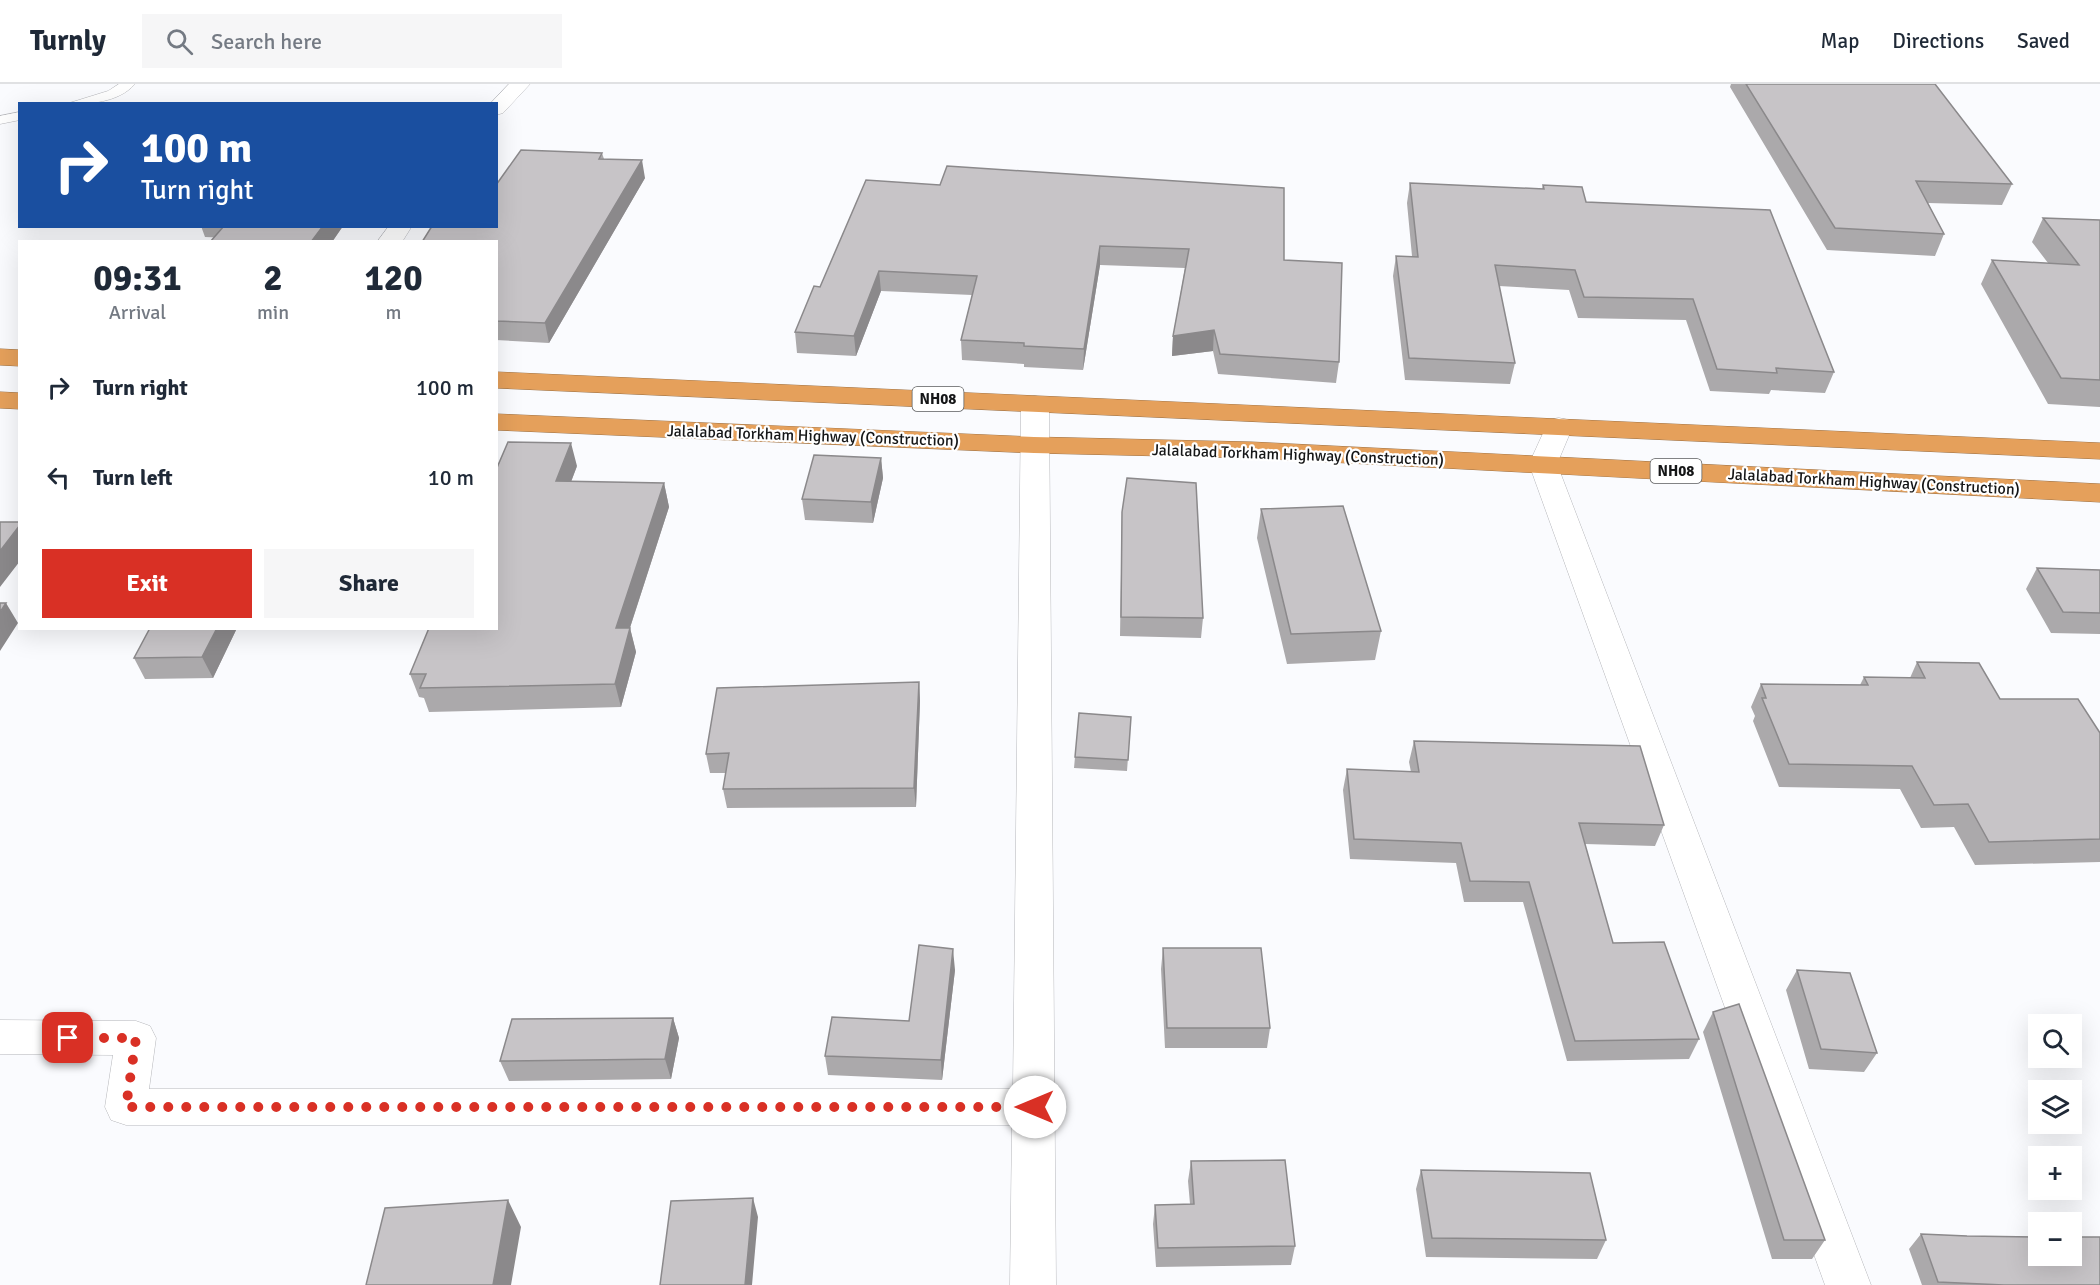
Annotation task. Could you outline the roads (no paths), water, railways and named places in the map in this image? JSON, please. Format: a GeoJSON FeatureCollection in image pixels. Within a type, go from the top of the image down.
{"type":"FeatureCollection","features":[{"type":"Feature","properties":{"kind":"highway"},"geometry":{"type":"LineString","coordinates":[[0,357],[18,358]]}},
{"type":"Feature","properties":{"kind":"highway","name":"NH08"},"geometry":{"type":"LineString","coordinates":[[498,380],[2100,451]]}},
{"type":"Feature","properties":{"kind":"highway"},"geometry":{"type":"LineString","coordinates":[[0,400],[18,401]]}},
{"type":"Feature","properties":{"kind":"highway","name":"NH08"},"geometry":{"type":"LineString","coordinates":[[1251,450],[1379,418]]}},
{"type":"Feature","properties":{"kind":"highway","name":"Jalalabad Torkham Highway (Construction)"},"geometry":{"type":"LineString","coordinates":[[498,422],[1034,445],[1251,450],[2100,493]]}},
{"type":"Feature","properties":{"kind":"street"},"geometry":{"type":"LineString","coordinates":[[498,107],[520,84]]}},
{"type":"Feature","properties":{"kind":"street"},"geometry":{"type":"LineString","coordinates":[[1033,1285],[1035,404]]}},
{"type":"Feature","properties":{"kind":"street"},"geometry":{"type":"LineString","coordinates":[[1559,426],[1543,464],[1848,1285]]}},
{"type":"Feature","properties":{"kind":"street"},"geometry":{"type":"LineString","coordinates":[[0,1037],[136,1038],[126,1107],[1035,1107]]}},
{"type":"Feature","properties":{"kind":"lane"},"geometry":{"type":"LineString","coordinates":[[80,102],[113,94],[128,84]]}},
{"type":"Feature","properties":{"kind":"lane"},"geometry":{"type":"LineString","coordinates":[[0,120],[18,116]]}}]}
